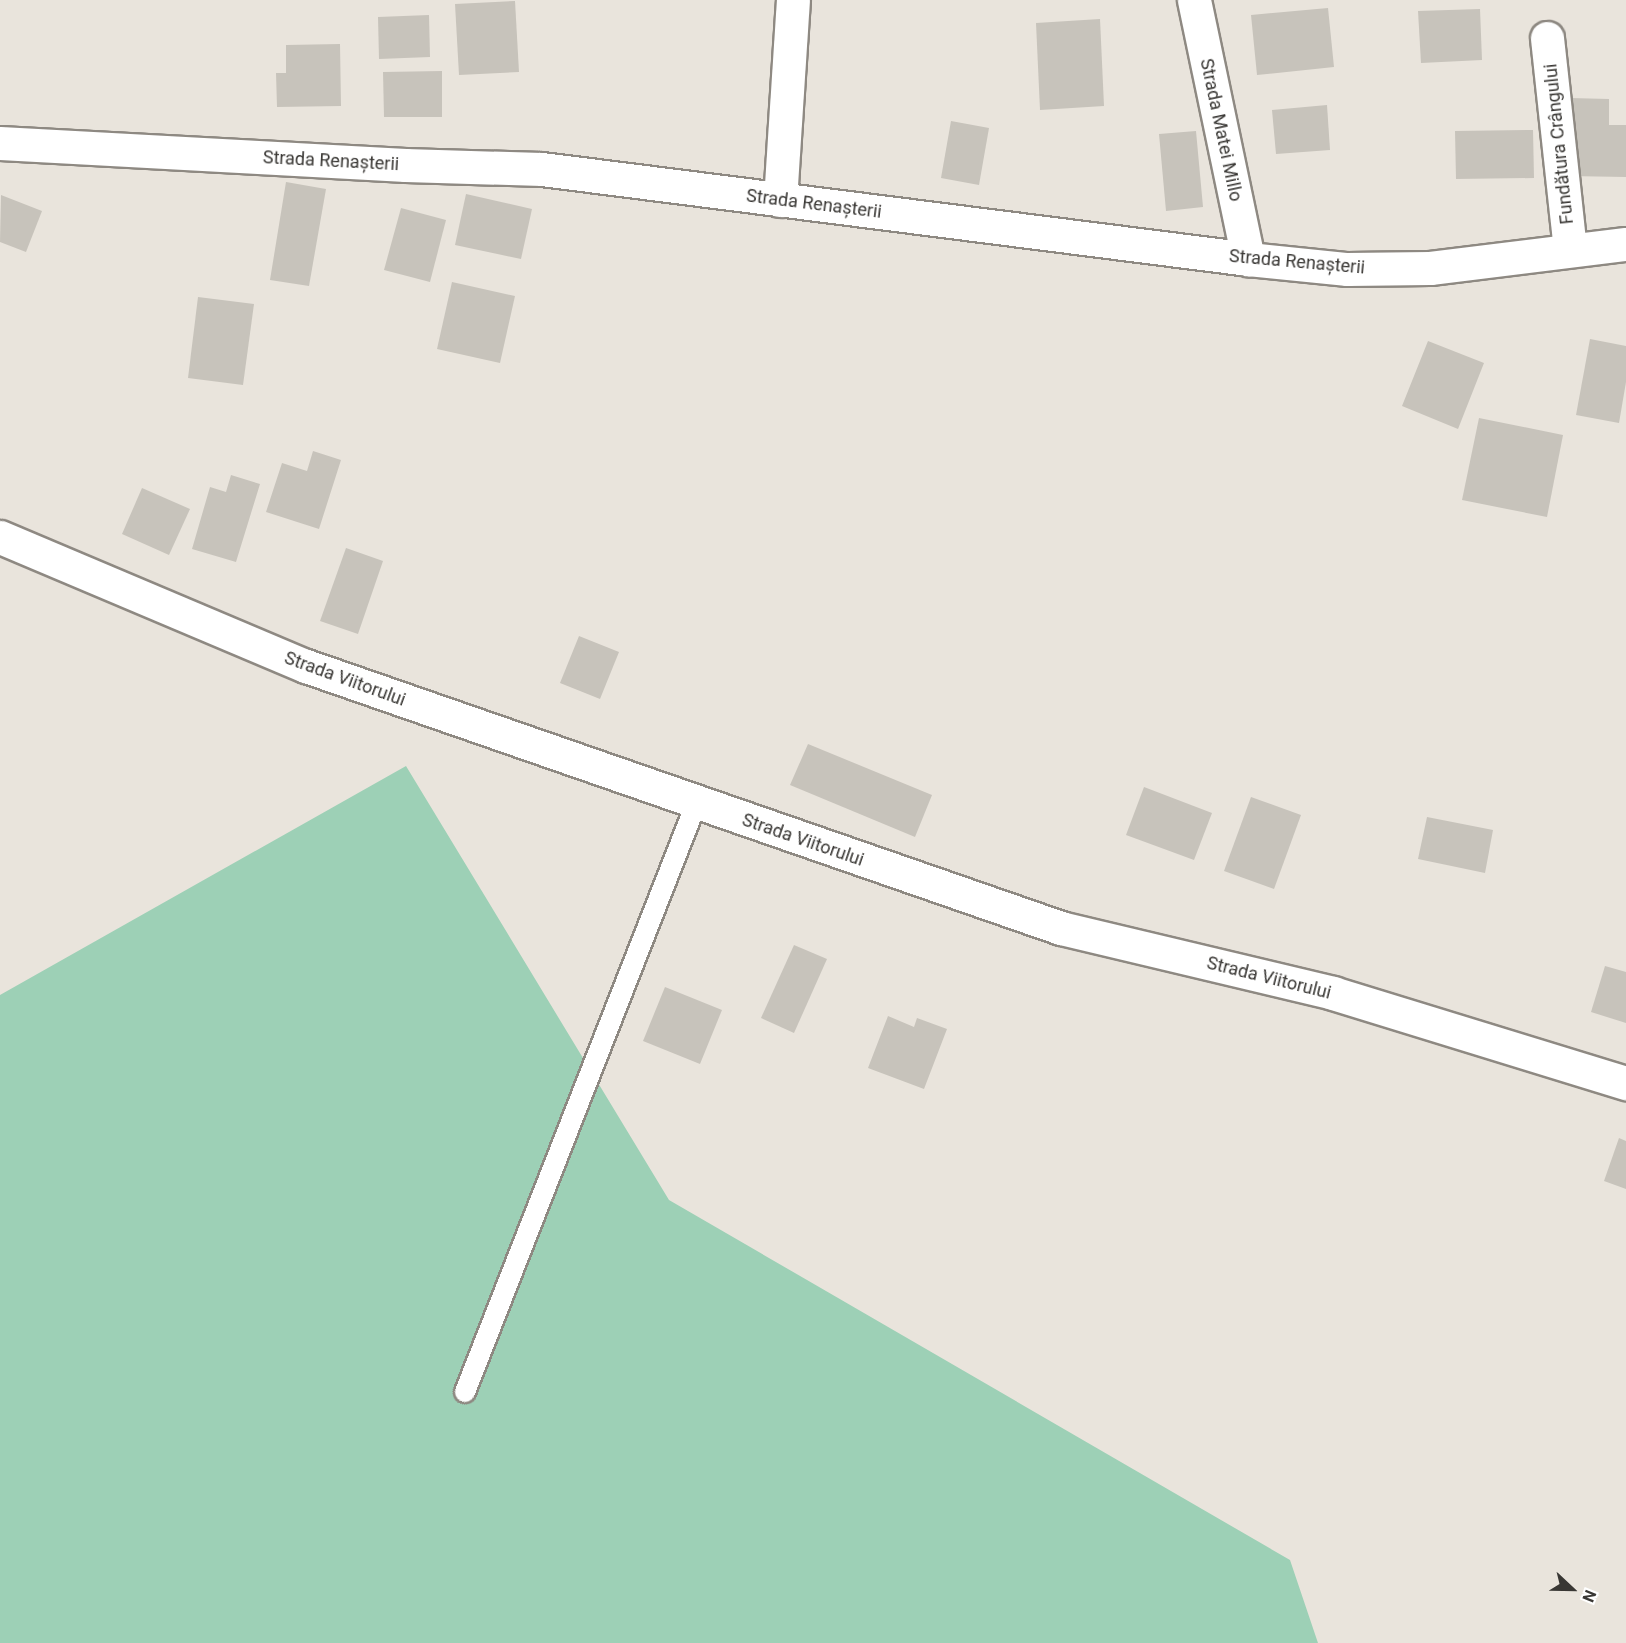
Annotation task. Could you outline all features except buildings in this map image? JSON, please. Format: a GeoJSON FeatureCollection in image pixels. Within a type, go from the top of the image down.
{"type":"FeatureCollection","features":[{"type":"Feature","properties":{"kind":"street"},"geometry":{"type":"LineString","coordinates":[[780,200],[793,0]]}},
{"type":"Feature","properties":{"kind":"street","name":"Strada Matei Millo"},"geometry":{"type":"LineString","coordinates":[[1194,0],[1248,259]]}},
{"type":"Feature","properties":{"kind":"street","name":"Fundătura Crângului"},"geometry":{"type":"LineString","coordinates":[[1548,38],[1570,250]]}},
{"type":"Feature","properties":{"kind":"street","name":"Strada Renașterii"},"geometry":{"type":"LineString","coordinates":[[0,142],[405,165],[542,169],[1248,259],[1347,268],[1430,268],[1626,244]]}},
{"type":"Feature","properties":{"kind":"street","name":"Strada Viitorului"},"geometry":{"type":"LineString","coordinates":[[0,537],[306,666],[696,804],[1061,928],[1333,993],[1626,1083]]}},
{"type":"Feature","properties":{"kind":"lane"},"geometry":{"type":"LineString","coordinates":[[465,1392],[696,804]]}},
{"type":"Feature","properties":{"kind":"green space"},"geometry":{"type":"Polygon","coordinates":[[[406,766],[669,1200],[1290,1560],[1318,1643],[0,1643],[0,995],[406,766]]]}}]}
